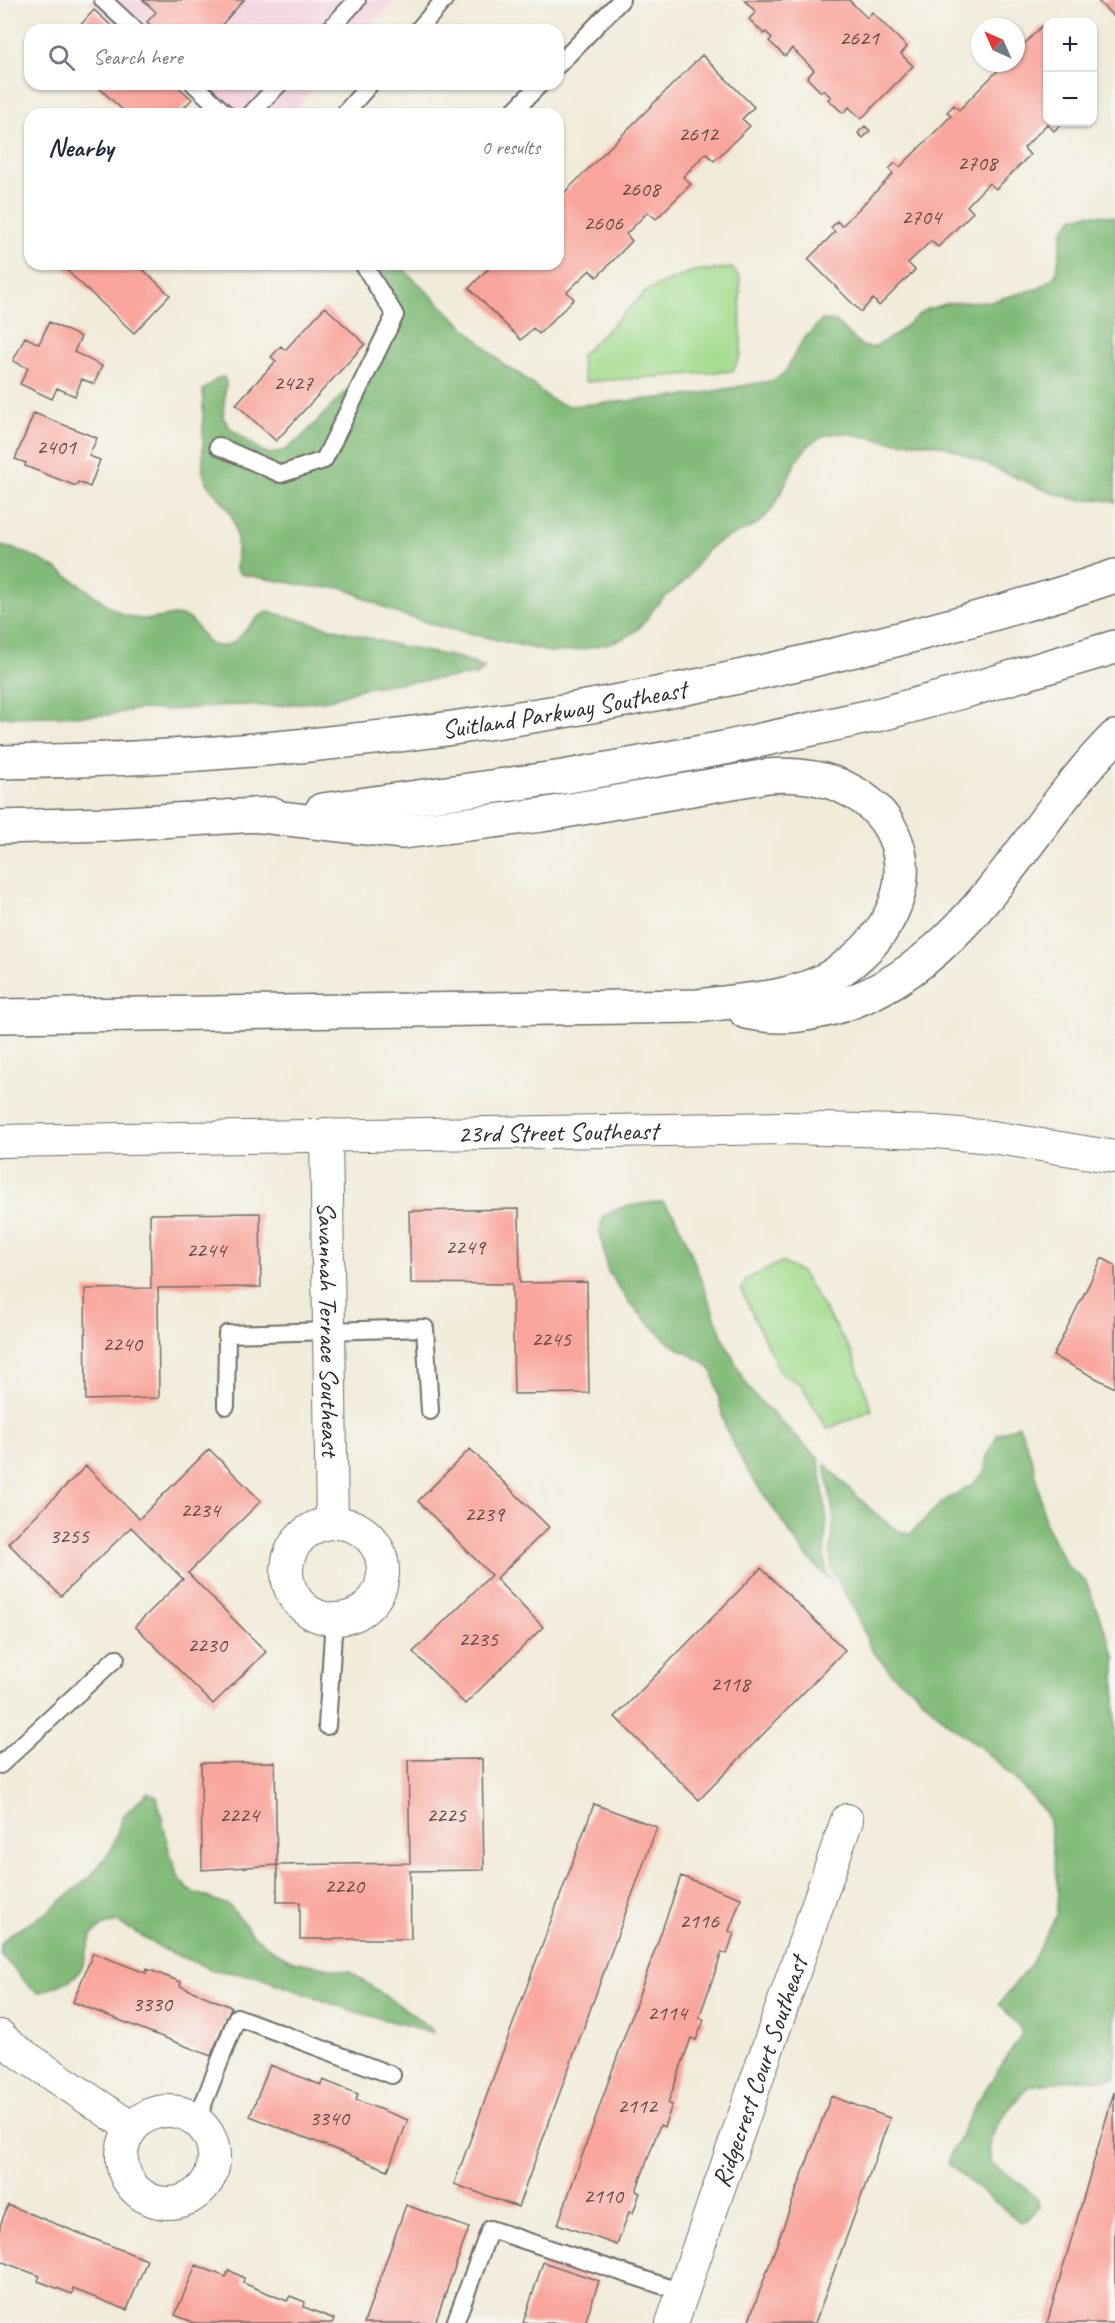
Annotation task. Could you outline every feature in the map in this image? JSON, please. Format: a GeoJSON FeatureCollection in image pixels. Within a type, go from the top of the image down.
{"type":"FeatureCollection","features":[{"type":"Feature","properties":{"kind":"highway","name":"Suitland Parkway Southeast"},"geometry":{"type":"LineString","coordinates":[[0,762],[107,758],[273,747],[414,733],[554,713],[699,686],[896,640],[989,616],[1115,576]]}},
{"type":"Feature","properties":{"kind":"highway"},"geometry":{"type":"LineString","coordinates":[[0,827],[88,825],[253,815],[393,802],[563,777],[724,748],[880,714],[1115,647]]}},
{"type":"Feature","properties":{"kind":"highway"},"geometry":{"type":"LineString","coordinates":[[697,1006],[779,1016],[808,1014],[856,1000],[880,990],[902,976],[923,962],[960,929],[1068,789],[1115,737]]}},
{"type":"Feature","properties":{"kind":"highway"},"geometry":{"type":"LineString","coordinates":[[0,1016],[697,1006],[777,995],[812,986],[846,966],[875,939],[887,924],[900,893],[900,861],[896,842],[879,812],[849,789],[811,776],[789,774],[741,780],[543,814],[402,832],[253,815]]}},
{"type":"Feature","properties":{"kind":"street","name":"23rd Street Southeast"},"geometry":{"type":"LineString","coordinates":[[0,1141],[784,1128],[936,1132],[992,1137],[1115,1157]]}},
{"type":"Feature","properties":{"kind":"street","name":"Savannah Terrace Southeast"},"geometry":{"type":"LineString","coordinates":[[326,1134],[332,1523]]}},
{"type":"Feature","properties":{"kind":"street"},"geometry":{"type":"LineString","coordinates":[[332,1523],[350,1525],[363,1532],[374,1542],[381,1556],[382,1571],[380,1586],[374,1599],[356,1613],[334,1619],[320,1617],[306,1610],[296,1599],[289,1586],[286,1571],[289,1556],[296,1543],[306,1532],[320,1525],[332,1523]]}},
{"type":"Feature","properties":{"kind":"street","name":"Ridgecrest Court Southeast"},"geometry":{"type":"LineString","coordinates":[[672,2323],[847,1820]]}},
{"type":"Feature","properties":{"kind":"street"},"geometry":{"type":"LineString","coordinates":[[3,2048],[132,2128]]}},
{"type":"Feature","properties":{"kind":"street"},"geometry":{"type":"LineString","coordinates":[[163,2111],[181,2112],[197,2120],[209,2134],[214,2151],[213,2169],[205,2185],[191,2197],[174,2203],[156,2202],[140,2193],[128,2180],[122,2163],[124,2144],[132,2128],[145,2116],[163,2111]]}},
{"type":"Feature","properties":{"kind":"lane"},"geometry":{"type":"LineString","coordinates":[[103,0],[129,24]]}},
{"type":"Feature","properties":{"kind":"lane"},"geometry":{"type":"LineString","coordinates":[[335,24],[357,0]]}},
{"type":"Feature","properties":{"kind":"lane"},"geometry":{"type":"LineString","coordinates":[[423,24],[444,0]]}},
{"type":"Feature","properties":{"kind":"lane"},"geometry":{"type":"LineString","coordinates":[[564,59],[621,0]]}},
{"type":"Feature","properties":{"kind":"lane"},"geometry":{"type":"LineString","coordinates":[[200,90],[220,108]]}},
{"type":"Feature","properties":{"kind":"lane"},"geometry":{"type":"LineString","coordinates":[[257,108],[273,90]]}},
{"type":"Feature","properties":{"kind":"lane"},"geometry":{"type":"LineString","coordinates":[[349,108],[365,90]]}},
{"type":"Feature","properties":{"kind":"lane"},"geometry":{"type":"LineString","coordinates":[[517,108],[534,90]]}},
{"type":"Feature","properties":{"kind":"lane"},"geometry":{"type":"LineString","coordinates":[[218,446],[281,474],[324,460],[395,315],[367,270]]}},
{"type":"Feature","properties":{"kind":"lane"},"geometry":{"type":"LineString","coordinates":[[226,1406],[227,1334],[425,1328],[430,1411]]}},
{"type":"Feature","properties":{"kind":"lane"},"geometry":{"type":"LineString","coordinates":[[327,1726],[334,1619]]}},
{"type":"Feature","properties":{"kind":"lane"},"geometry":{"type":"LineString","coordinates":[[0,1765],[116,1658]]}},
{"type":"Feature","properties":{"kind":"lane"},"geometry":{"type":"LineString","coordinates":[[197,2120],[237,2017],[392,2075]]}},
{"type":"Feature","properties":{"kind":"lane"},"geometry":{"type":"LineString","coordinates":[[455,2323],[490,2229],[682,2292]]}},
{"type":"Feature","properties":{"kind":"shaded area"},"geometry":{"type":"Polygon","coordinates":[[[88,0],[396,0],[374,24],[115,24],[88,0]]]}},
{"type":"Feature","properties":{"kind":"shaded area"},"geometry":{"type":"Polygon","coordinates":[[[189,90],[313,90],[296,108],[209,108],[189,90]]]}},
{"type":"Feature","properties":{"kind":"green space"},"geometry":{"type":"Polygon","coordinates":[[[1088,214],[1115,217],[1115,502],[1097,499],[1079,500],[1049,492],[945,446],[896,442],[846,434],[824,436],[813,442],[803,452],[767,515],[748,529],[712,546],[685,581],[659,603],[638,629],[616,641],[558,652],[445,628],[396,613],[344,588],[314,587],[240,574],[236,569],[237,545],[233,520],[226,506],[209,486],[203,472],[203,390],[218,378],[224,377],[226,382],[223,417],[229,427],[262,451],[271,454],[285,450],[301,438],[370,366],[390,320],[361,270],[404,270],[505,366],[524,377],[546,396],[570,406],[693,395],[775,380],[785,372],[802,341],[822,320],[835,321],[862,346],[872,348],[894,336],[928,309],[949,303],[992,301],[1040,288],[1056,275],[1063,230],[1073,218],[1088,214]]]}},
{"type":"Feature","properties":{"kind":"green space"},"geometry":{"type":"Polygon","coordinates":[[[732,268],[740,278],[741,354],[733,371],[585,382],[580,356],[648,290],[693,271],[732,268]]]}},
{"type":"Feature","properties":{"kind":"green space"},"geometry":{"type":"Polygon","coordinates":[[[0,546],[24,552],[47,563],[124,615],[144,619],[184,616],[192,621],[206,640],[216,646],[229,644],[236,640],[257,618],[270,612],[403,647],[460,658],[485,668],[477,675],[390,684],[359,689],[329,700],[275,706],[230,705],[172,710],[138,709],[108,715],[0,717],[0,546]]]}},
{"type":"Feature","properties":{"kind":"green space"},"geometry":{"type":"Polygon","coordinates":[[[663,1202],[674,1215],[686,1240],[723,1338],[753,1394],[819,1459],[827,1521],[824,1557],[828,1577],[833,1584],[803,1552],[747,1470],[725,1427],[713,1372],[703,1362],[669,1343],[629,1303],[607,1270],[600,1231],[603,1216],[623,1207],[663,1202]]]}},
{"type":"Feature","properties":{"kind":"green space"},"geometry":{"type":"Polygon","coordinates":[[[781,1262],[801,1272],[852,1353],[872,1410],[827,1429],[801,1384],[781,1374],[741,1290],[747,1279],[781,1262]]]}},
{"type":"Feature","properties":{"kind":"green space"},"geometry":{"type":"Polygon","coordinates":[[[1019,1425],[1033,1462],[1046,1526],[1068,1567],[1086,1582],[1115,1656],[1115,2079],[1077,2079],[1029,2086],[1000,2121],[991,2141],[989,2151],[991,2162],[1027,2189],[1039,2207],[1027,2220],[1020,2222],[948,2164],[976,2104],[1022,2034],[1019,2026],[999,2004],[1031,1964],[1056,1916],[1058,1891],[1049,1822],[1046,1813],[1012,1776],[980,1747],[945,1721],[916,1692],[892,1674],[871,1649],[856,1613],[832,1571],[830,1555],[834,1520],[825,1464],[879,1516],[901,1532],[910,1534],[942,1502],[973,1484],[984,1472],[987,1457],[997,1435],[1019,1425]]]}},
{"type":"Feature","properties":{"kind":"green space"},"geometry":{"type":"Polygon","coordinates":[[[148,1792],[157,1797],[170,1854],[179,1878],[188,1890],[230,1906],[254,1936],[277,1953],[293,1961],[350,1972],[414,2015],[435,2033],[356,2012],[255,1976],[213,1970],[167,1951],[118,1922],[96,1931],[88,1945],[84,1962],[74,1977],[39,1993],[32,1989],[0,1954],[0,1944],[10,1934],[45,1914],[91,1876],[111,1850],[123,1816],[148,1792]]]}},
{"type":"Feature","properties":{"kind":"building"},"geometry":{"type":"Polygon","coordinates":[[[143,0],[244,0],[222,24],[149,24],[147,22],[156,12],[143,0]]]}},
{"type":"Feature","properties":{"kind":"building"},"geometry":{"type":"Polygon","coordinates":[[[744,0],[849,0],[867,18],[872,12],[907,47],[901,54],[913,66],[861,119],[849,107],[843,113],[828,99],[831,97],[823,90],[821,92],[807,78],[814,70],[792,48],[785,56],[769,41],[772,38],[766,32],[764,34],[749,19],[756,12],[744,0]]]}},
{"type":"Feature","properties":{"kind":"building"},"geometry":{"type":"Polygon","coordinates":[[[1097,0],[1115,0],[1113,16],[1097,0]]]}},
{"type":"Feature","properties":{"kind":"building"},"geometry":{"type":"Polygon","coordinates":[[[94,10],[109,24],[81,24],[94,10]]]}},
{"type":"Feature","properties":{"kind":"building"},"geometry":{"type":"Polygon","coordinates":[[[1043,27],[1043,126],[1045,126],[1024,148],[1030,155],[996,189],[989,183],[967,206],[973,212],[938,247],[931,241],[908,263],[915,270],[879,306],[873,299],[861,312],[808,259],[835,232],[831,228],[837,221],[842,226],[893,174],[889,169],[895,163],[900,167],[951,116],[947,112],[954,105],[959,110],[996,72],[1025,72],[1025,43],[1043,27]]]}},
{"type":"Feature","properties":{"kind":"building"},"geometry":{"type":"Polygon","coordinates":[[[702,55],[754,107],[742,119],[750,126],[714,161],[706,153],[683,177],[691,184],[656,219],[648,212],[626,234],[632,241],[597,277],[590,270],[567,292],[574,299],[539,334],[533,328],[521,340],[469,288],[487,270],[564,270],[564,193],[702,55]]]}},
{"type":"Feature","properties":{"kind":"building"},"geometry":{"type":"Polygon","coordinates":[[[101,90],[182,90],[192,99],[184,108],[121,108],[101,90]]]}},
{"type":"Feature","properties":{"kind":"building"},"geometry":{"type":"Polygon","coordinates":[[[865,126],[870,131],[863,138],[858,133],[865,126]]]}},
{"type":"Feature","properties":{"kind":"building"},"geometry":{"type":"Polygon","coordinates":[[[1049,126],[1059,126],[1054,131],[1049,126]]]}},
{"type":"Feature","properties":{"kind":"building"},"geometry":{"type":"Polygon","coordinates":[[[66,270],[143,270],[170,295],[134,333],[66,270]]]}},
{"type":"Feature","properties":{"kind":"building"},"geometry":{"type":"Polygon","coordinates":[[[325,307],[365,344],[276,441],[236,404],[276,361],[271,357],[281,346],[285,350],[325,307]]]}},
{"type":"Feature","properties":{"kind":"building"},"geometry":{"type":"Polygon","coordinates":[[[49,322],[81,337],[74,352],[102,366],[94,384],[82,379],[75,396],[57,388],[52,399],[20,384],[28,368],[13,361],[25,337],[39,344],[49,322]]]}},
{"type":"Feature","properties":{"kind":"building"},"geometry":{"type":"Polygon","coordinates":[[[34,413],[97,438],[89,456],[100,460],[90,487],[78,482],[76,486],[25,466],[26,463],[15,459],[34,413]]]}},
{"type":"Feature","properties":{"kind":"building"},"geometry":{"type":"Polygon","coordinates":[[[519,1209],[520,1283],[587,1282],[589,1393],[514,1394],[512,1284],[411,1283],[409,1211],[519,1209]]]}},
{"type":"Feature","properties":{"kind":"building"},"geometry":{"type":"Polygon","coordinates":[[[260,1213],[261,1287],[158,1288],[159,1398],[86,1400],[85,1289],[151,1288],[150,1214],[260,1213]]]}},
{"type":"Feature","properties":{"kind":"building"},"geometry":{"type":"Polygon","coordinates":[[[1102,1258],[1115,1265],[1115,1388],[1053,1356],[1102,1258]]]}},
{"type":"Feature","properties":{"kind":"building"},"geometry":{"type":"Polygon","coordinates":[[[209,1449],[261,1501],[188,1573],[266,1652],[213,1704],[135,1626],[183,1579],[131,1527],[61,1596],[8,1543],[86,1466],[139,1519],[209,1449]]]}},
{"type":"Feature","properties":{"kind":"building"},"geometry":{"type":"Polygon","coordinates":[[[470,1449],[549,1527],[496,1579],[543,1627],[465,1704],[413,1652],[491,1575],[418,1501],[470,1449]]]}},
{"type":"Feature","properties":{"kind":"building"},"geometry":{"type":"Polygon","coordinates":[[[761,1568],[845,1650],[699,1800],[615,1717],[761,1568]]]}},
{"type":"Feature","properties":{"kind":"building"},"geometry":{"type":"Polygon","coordinates":[[[482,1759],[484,1870],[410,1871],[411,1939],[300,1939],[300,1902],[277,1902],[277,1865],[410,1863],[408,1760],[482,1759]]]}},
{"type":"Feature","properties":{"kind":"building"},"geometry":{"type":"Polygon","coordinates":[[[275,1762],[277,1865],[202,1870],[201,1763],[275,1762]]]}},
{"type":"Feature","properties":{"kind":"building"},"geometry":{"type":"Polygon","coordinates":[[[594,1804],[657,1827],[518,2207],[454,2184],[594,1804]]]}},
{"type":"Feature","properties":{"kind":"building"},"geometry":{"type":"Polygon","coordinates":[[[681,1876],[741,1898],[729,1931],[734,1933],[727,1954],[722,1952],[699,2018],[704,2020],[696,2040],[691,2038],[668,2103],[672,2105],[664,2127],[660,2125],[636,2191],[640,2193],[633,2213],[629,2212],[617,2245],[558,2224],[681,1876]]]}},
{"type":"Feature","properties":{"kind":"building"},"geometry":{"type":"Polygon","coordinates":[[[93,1953],[146,1973],[147,1969],[181,1982],[180,1986],[231,2007],[211,2056],[73,2002],[93,1953]]]}},
{"type":"Feature","properties":{"kind":"building"},"geometry":{"type":"Polygon","coordinates":[[[270,2065],[321,2085],[323,2080],[358,2094],[356,2100],[408,2120],[388,2170],[250,2116],[270,2065]]]}},
{"type":"Feature","properties":{"kind":"building"},"geometry":{"type":"Polygon","coordinates":[[[1114,2092],[1115,2323],[1047,2323],[1114,2092]]]}},
{"type":"Feature","properties":{"kind":"building"},"geometry":{"type":"Polygon","coordinates":[[[831,2096],[890,2118],[815,2323],[748,2323],[831,2096]]]}},
{"type":"Feature","properties":{"kind":"building"},"geometry":{"type":"Polygon","coordinates":[[[8,2205],[147,2260],[127,2310],[73,2289],[72,2294],[38,2281],[40,2276],[0,2261],[0,2226],[8,2205]]]}},
{"type":"Feature","properties":{"kind":"building"},"geometry":{"type":"Polygon","coordinates":[[[406,2205],[469,2228],[435,2323],[364,2323],[406,2205]]]}},
{"type":"Feature","properties":{"kind":"building"},"geometry":{"type":"Polygon","coordinates":[[[543,2262],[599,2281],[585,2323],[523,2323],[543,2262]]]}},
{"type":"Feature","properties":{"kind":"building"},"geometry":{"type":"Polygon","coordinates":[[[196,2265],[226,2277],[229,2270],[244,2278],[243,2283],[287,2301],[290,2296],[305,2302],[304,2307],[334,2319],[332,2323],[195,2323],[175,2315],[196,2265]]]}}]}
